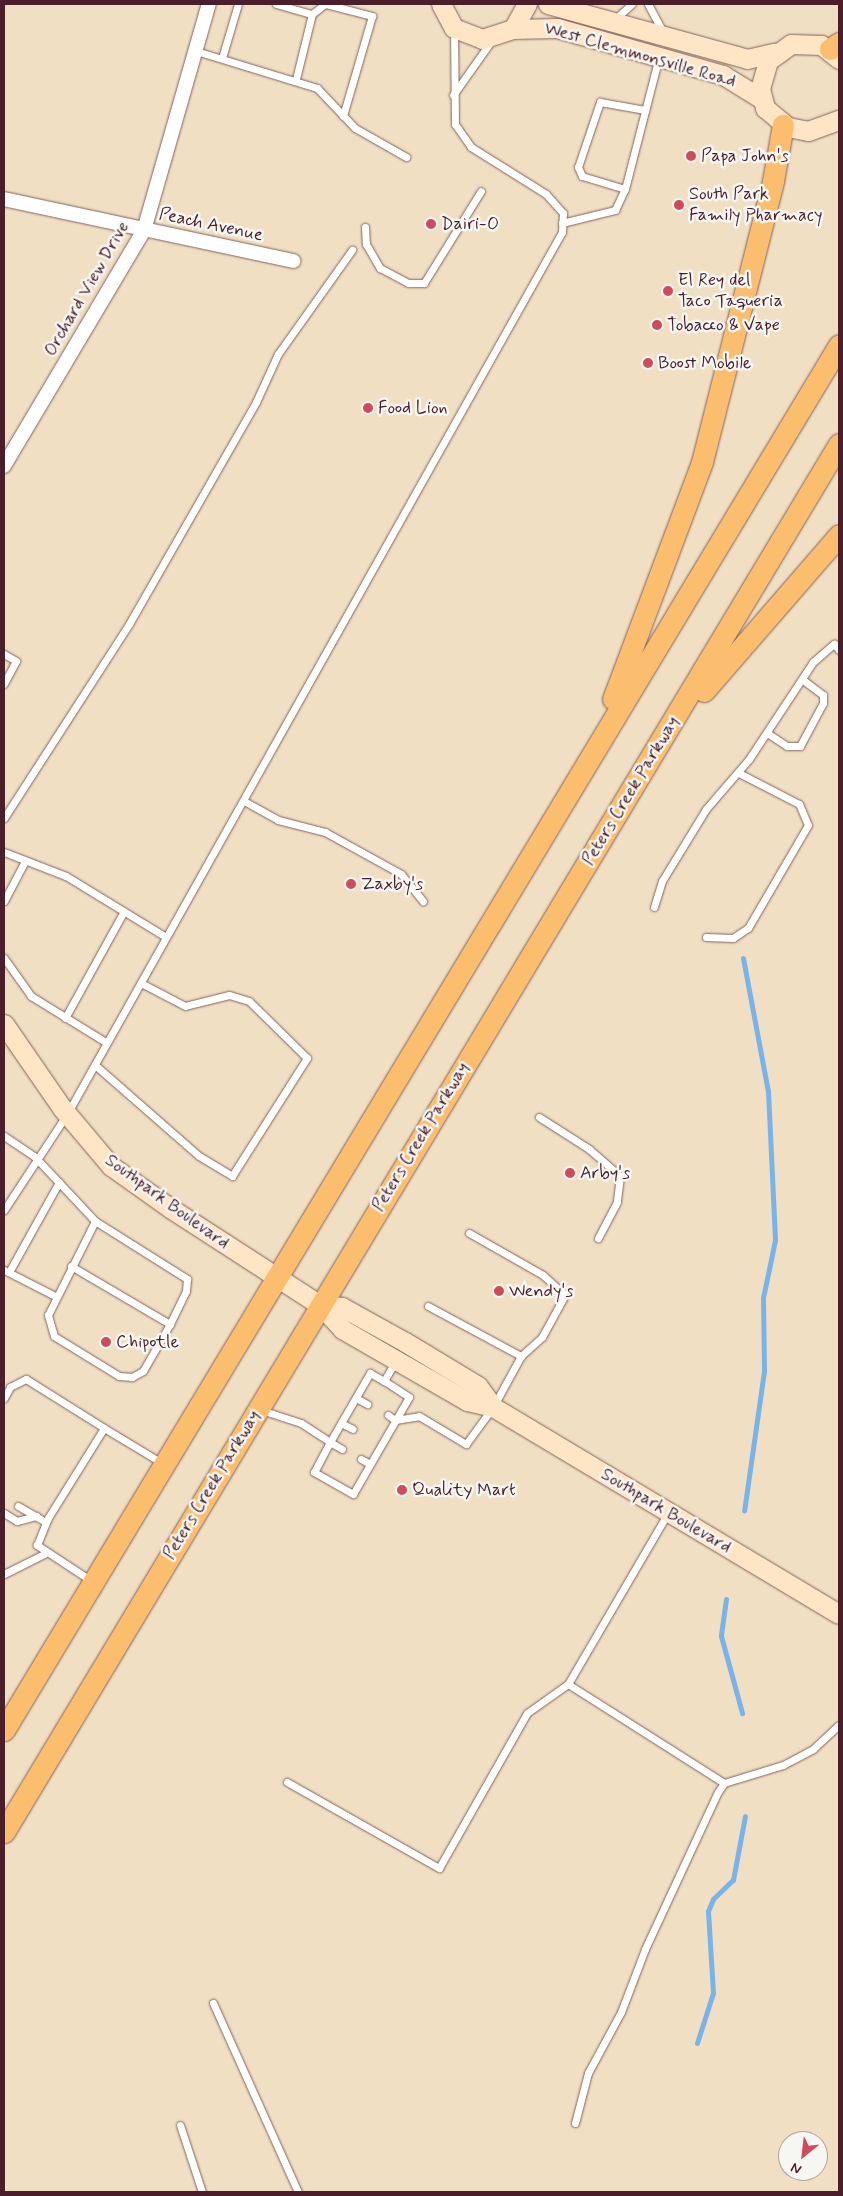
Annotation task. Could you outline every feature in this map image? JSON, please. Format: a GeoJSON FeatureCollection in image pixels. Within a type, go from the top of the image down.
{"type":"FeatureCollection","features":[{"type":"Feature","properties":{"kind":"main road"},"geometry":{"type":"LineString","coordinates":[[589,758],[702,462],[773,181],[783,125]]}},
{"type":"Feature","properties":{"kind":"main road"},"geometry":{"type":"LineString","coordinates":[[4,1730],[839,345]]}},
{"type":"Feature","properties":{"kind":"main road","name":"Peters Creek Parkway"},"geometry":{"type":"LineString","coordinates":[[4,1832],[839,444]]}},
{"type":"Feature","properties":{"kind":"main road"},"geometry":{"type":"LineString","coordinates":[[658,747],[839,535]]}},
{"type":"Feature","properties":{"kind":"street","name":"Orchard View Drive"},"geometry":{"type":"LineString","coordinates":[[4,466],[144,230],[209,4]]}},
{"type":"Feature","properties":{"kind":"street"},"geometry":{"type":"LineString","coordinates":[[441,4],[454,28],[471,38],[493,39],[513,29],[527,4]]}},
{"type":"Feature","properties":{"kind":"street","name":"West Clemmonsville Road"},"geometry":{"type":"LineString","coordinates":[[548,4],[611,23],[747,59],[774,53],[801,42],[836,50]]}},
{"type":"Feature","properties":{"kind":"street","name":"West Clemmonsville Road"},"geometry":{"type":"LineString","coordinates":[[513,29],[557,28],[723,75],[762,99],[783,125]]}},
{"type":"Feature","properties":{"kind":"street"},"geometry":{"type":"LineString","coordinates":[[762,99],[760,79],[774,53]]}},
{"type":"Feature","properties":{"kind":"street"},"geometry":{"type":"LineString","coordinates":[[783,125],[808,131],[838,120]]}},
{"type":"Feature","properties":{"kind":"street","name":"Peach Avenue"},"geometry":{"type":"LineString","coordinates":[[4,199],[292,262]]}},
{"type":"Feature","properties":{"kind":"street","name":"Southpark Boulevard"},"geometry":{"type":"LineString","coordinates":[[4,1024],[67,1114],[111,1166],[320,1305],[342,1328],[467,1401],[493,1408],[668,1513],[838,1610]]}},
{"type":"Feature","properties":{"kind":"street","name":"Southpark Boulevard"},"geometry":{"type":"LineString","coordinates":[[320,1305],[342,1307],[405,1342],[478,1386],[493,1408]]}},
{"type":"Feature","properties":{"kind":"lane"},"geometry":{"type":"LineString","coordinates":[[222,58],[238,4]]}},
{"type":"Feature","properties":{"kind":"lane"},"geometry":{"type":"LineString","coordinates":[[276,4],[312,14]]}},
{"type":"Feature","properties":{"kind":"lane"},"geometry":{"type":"LineString","coordinates":[[296,79],[312,14],[326,4],[372,16],[343,116]]}},
{"type":"Feature","properties":{"kind":"lane"},"geometry":{"type":"LineString","coordinates":[[611,23],[632,4]]}},
{"type":"Feature","properties":{"kind":"lane"},"geometry":{"type":"LineString","coordinates":[[648,4],[668,38]]}},
{"type":"Feature","properties":{"kind":"lane"},"geometry":{"type":"LineString","coordinates":[[4,1210],[35,1156],[67,1114],[244,802],[562,232],[563,212],[546,194],[471,147],[454,124],[454,28]]}},
{"type":"Feature","properties":{"kind":"lane"},"geometry":{"type":"LineString","coordinates":[[453,95],[493,39]]}},
{"type":"Feature","properties":{"kind":"lane"},"geometry":{"type":"LineString","coordinates":[[196,51],[296,79],[317,88],[355,128],[406,157]]}},
{"type":"Feature","properties":{"kind":"lane"},"geometry":{"type":"LineString","coordinates":[[562,223],[615,210],[625,189],[659,57]]}},
{"type":"Feature","properties":{"kind":"lane"},"geometry":{"type":"LineString","coordinates":[[625,189],[582,176],[578,168],[600,102],[645,110]]}},
{"type":"Feature","properties":{"kind":"lane"},"geometry":{"type":"LineString","coordinates":[[365,227],[366,244],[380,268],[408,284],[424,282],[482,191]]}},
{"type":"Feature","properties":{"kind":"lane"},"geometry":{"type":"LineString","coordinates":[[4,818],[129,624],[256,402],[278,354],[352,250]]}},
{"type":"Feature","properties":{"kind":"lane"},"geometry":{"type":"LineString","coordinates":[[654,907],[681,848],[706,809],[739,773],[802,679],[834,644],[839,650]]}},
{"type":"Feature","properties":{"kind":"lane"},"geometry":{"type":"LineString","coordinates":[[4,654],[16,661],[4,684]]}},
{"type":"Feature","properties":{"kind":"lane"},"geometry":{"type":"LineString","coordinates":[[767,733],[787,746],[800,746],[824,704],[823,695],[802,679]]}},
{"type":"Feature","properties":{"kind":"lane"},"geometry":{"type":"LineString","coordinates":[[706,937],[733,938],[748,928],[808,825],[799,804],[739,773]]}},
{"type":"Feature","properties":{"kind":"lane"},"geometry":{"type":"LineString","coordinates":[[244,802],[278,820],[325,832],[401,874],[423,901]]}},
{"type":"Feature","properties":{"kind":"lane"},"geometry":{"type":"LineString","coordinates":[[4,852],[24,863],[66,876],[166,937]]}},
{"type":"Feature","properties":{"kind":"lane"},"geometry":{"type":"LineString","coordinates":[[4,901],[24,863]]}},
{"type":"Feature","properties":{"kind":"lane"},"geometry":{"type":"LineString","coordinates":[[65,1018],[124,911]]}},
{"type":"Feature","properties":{"kind":"lane"},"geometry":{"type":"LineString","coordinates":[[4,958],[30,996],[107,1043]]}},
{"type":"Feature","properties":{"kind":"lane"},"geometry":{"type":"LineString","coordinates":[[94,1065],[199,1156],[232,1176],[307,1058],[249,1001],[229,995],[185,1006],[141,983]]}},
{"type":"Feature","properties":{"kind":"lane"},"geometry":{"type":"LineString","coordinates":[[538,1117],[589,1149],[620,1176],[617,1202],[598,1238]]}},
{"type":"Feature","properties":{"kind":"lane"},"geometry":{"type":"LineString","coordinates":[[4,1136],[35,1156],[95,1222],[187,1279],[186,1291],[170,1324],[143,1372],[132,1378],[119,1376],[54,1336],[48,1315],[55,1296],[95,1222]]}},
{"type":"Feature","properties":{"kind":"lane"},"geometry":{"type":"LineString","coordinates":[[55,1296],[6,1271],[58,1182]]}},
{"type":"Feature","properties":{"kind":"lane"},"geometry":{"type":"LineString","coordinates":[[388,1416],[395,1420],[419,1416],[466,1444],[493,1408],[521,1356],[542,1337],[565,1295],[543,1275],[469,1233]]}},
{"type":"Feature","properties":{"kind":"lane"},"geometry":{"type":"LineString","coordinates":[[71,1266],[170,1324]]}},
{"type":"Feature","properties":{"kind":"lane"},"geometry":{"type":"LineString","coordinates":[[428,1306],[521,1356]]}},
{"type":"Feature","properties":{"kind":"lane"},"geometry":{"type":"LineString","coordinates":[[384,1381],[396,1359]]}},
{"type":"Feature","properties":{"kind":"lane"},"geometry":{"type":"LineString","coordinates":[[370,1373],[409,1397],[395,1420],[378,1442],[370,1464],[353,1494],[314,1472],[356,1398],[370,1373]]}},
{"type":"Feature","properties":{"kind":"lane"},"geometry":{"type":"LineString","coordinates":[[4,1398],[10,1388],[26,1379],[164,1464]]}},
{"type":"Feature","properties":{"kind":"lane"},"geometry":{"type":"LineString","coordinates":[[356,1398],[368,1404]]}},
{"type":"Feature","properties":{"kind":"lane"},"geometry":{"type":"LineString","coordinates":[[258,1409],[301,1422],[342,1449]]}},
{"type":"Feature","properties":{"kind":"lane"},"geometry":{"type":"LineString","coordinates":[[341,1423],[353,1429]]}},
{"type":"Feature","properties":{"kind":"lane"},"geometry":{"type":"LineString","coordinates":[[93,1581],[44,1554],[37,1545],[46,1522],[104,1428]]}},
{"type":"Feature","properties":{"kind":"lane"},"geometry":{"type":"LineString","coordinates":[[362,1460],[370,1464]]}},
{"type":"Feature","properties":{"kind":"lane"},"geometry":{"type":"LineString","coordinates":[[18,1506],[46,1522]]}},
{"type":"Feature","properties":{"kind":"lane"},"geometry":{"type":"LineString","coordinates":[[4,1513],[16,1521],[36,1516]]}},
{"type":"Feature","properties":{"kind":"lane"},"geometry":{"type":"LineString","coordinates":[[287,1782],[439,1868],[527,1713],[568,1684],[668,1513]]}},
{"type":"Feature","properties":{"kind":"lane"},"geometry":{"type":"LineString","coordinates":[[6,1570],[44,1554]]}},
{"type":"Feature","properties":{"kind":"lane"},"geometry":{"type":"LineString","coordinates":[[568,1684],[724,1783]]}},
{"type":"Feature","properties":{"kind":"lane"},"geometry":{"type":"LineString","coordinates":[[575,2123],[588,2073],[621,2012],[645,1949],[724,1783],[783,1765],[813,1749],[839,1725]]}},
{"type":"Feature","properties":{"kind":"lane"},"geometry":{"type":"LineString","coordinates":[[214,2003],[294,2191]]}},
{"type":"Feature","properties":{"kind":"lane"},"geometry":{"type":"LineString","coordinates":[[180,2125],[202,2192]]}},
{"type":"Feature","properties":{"kind":"waterway"},"geometry":{"type":"LineString","coordinates":[[743,958],[768,1091],[775,1240],[763,1298],[764,1371],[744,1511]]}},
{"type":"Feature","properties":{"kind":"waterway"},"geometry":{"type":"LineString","coordinates":[[726,1599],[721,1636],[742,1713]]}},
{"type":"Feature","properties":{"kind":"waterway"},"geometry":{"type":"LineString","coordinates":[[697,2043],[713,1993],[708,1911],[713,1899],[733,1880],[745,1816]]}},
{"type":"Feature","properties":{"kind":"place","name":"Papa John's"},"geometry":{"type":"Point","coordinates":[691,156]}},
{"type":"Feature","properties":{"kind":"place","name":"South Park Family Pharmacy"},"geometry":{"type":"Point","coordinates":[679,205]}},
{"type":"Feature","properties":{"kind":"place","name":"Dairi-O"},"geometry":{"type":"Point","coordinates":[431,224]}},
{"type":"Feature","properties":{"kind":"place","name":"El Rey del Taco Taqueria"},"geometry":{"type":"Point","coordinates":[668,291]}},
{"type":"Feature","properties":{"kind":"place","name":"Tobacco & Vape"},"geometry":{"type":"Point","coordinates":[657,325]}},
{"type":"Feature","properties":{"kind":"place","name":"Boost Mobile"},"geometry":{"type":"Point","coordinates":[648,363]}},
{"type":"Feature","properties":{"kind":"place","name":"Food Lion"},"geometry":{"type":"Point","coordinates":[368,408]}},
{"type":"Feature","properties":{"kind":"place","name":"Zaxby's"},"geometry":{"type":"Point","coordinates":[351,884]}},
{"type":"Feature","properties":{"kind":"place","name":"Arby's"},"geometry":{"type":"Point","coordinates":[570,1173]}},
{"type":"Feature","properties":{"kind":"place","name":"Wendy's"},"geometry":{"type":"Point","coordinates":[499,1291]}},
{"type":"Feature","properties":{"kind":"place","name":"Chipotle"},"geometry":{"type":"Point","coordinates":[106,1342]}},
{"type":"Feature","properties":{"kind":"place","name":"Quality Mart"},"geometry":{"type":"Point","coordinates":[402,1490]}}]}
